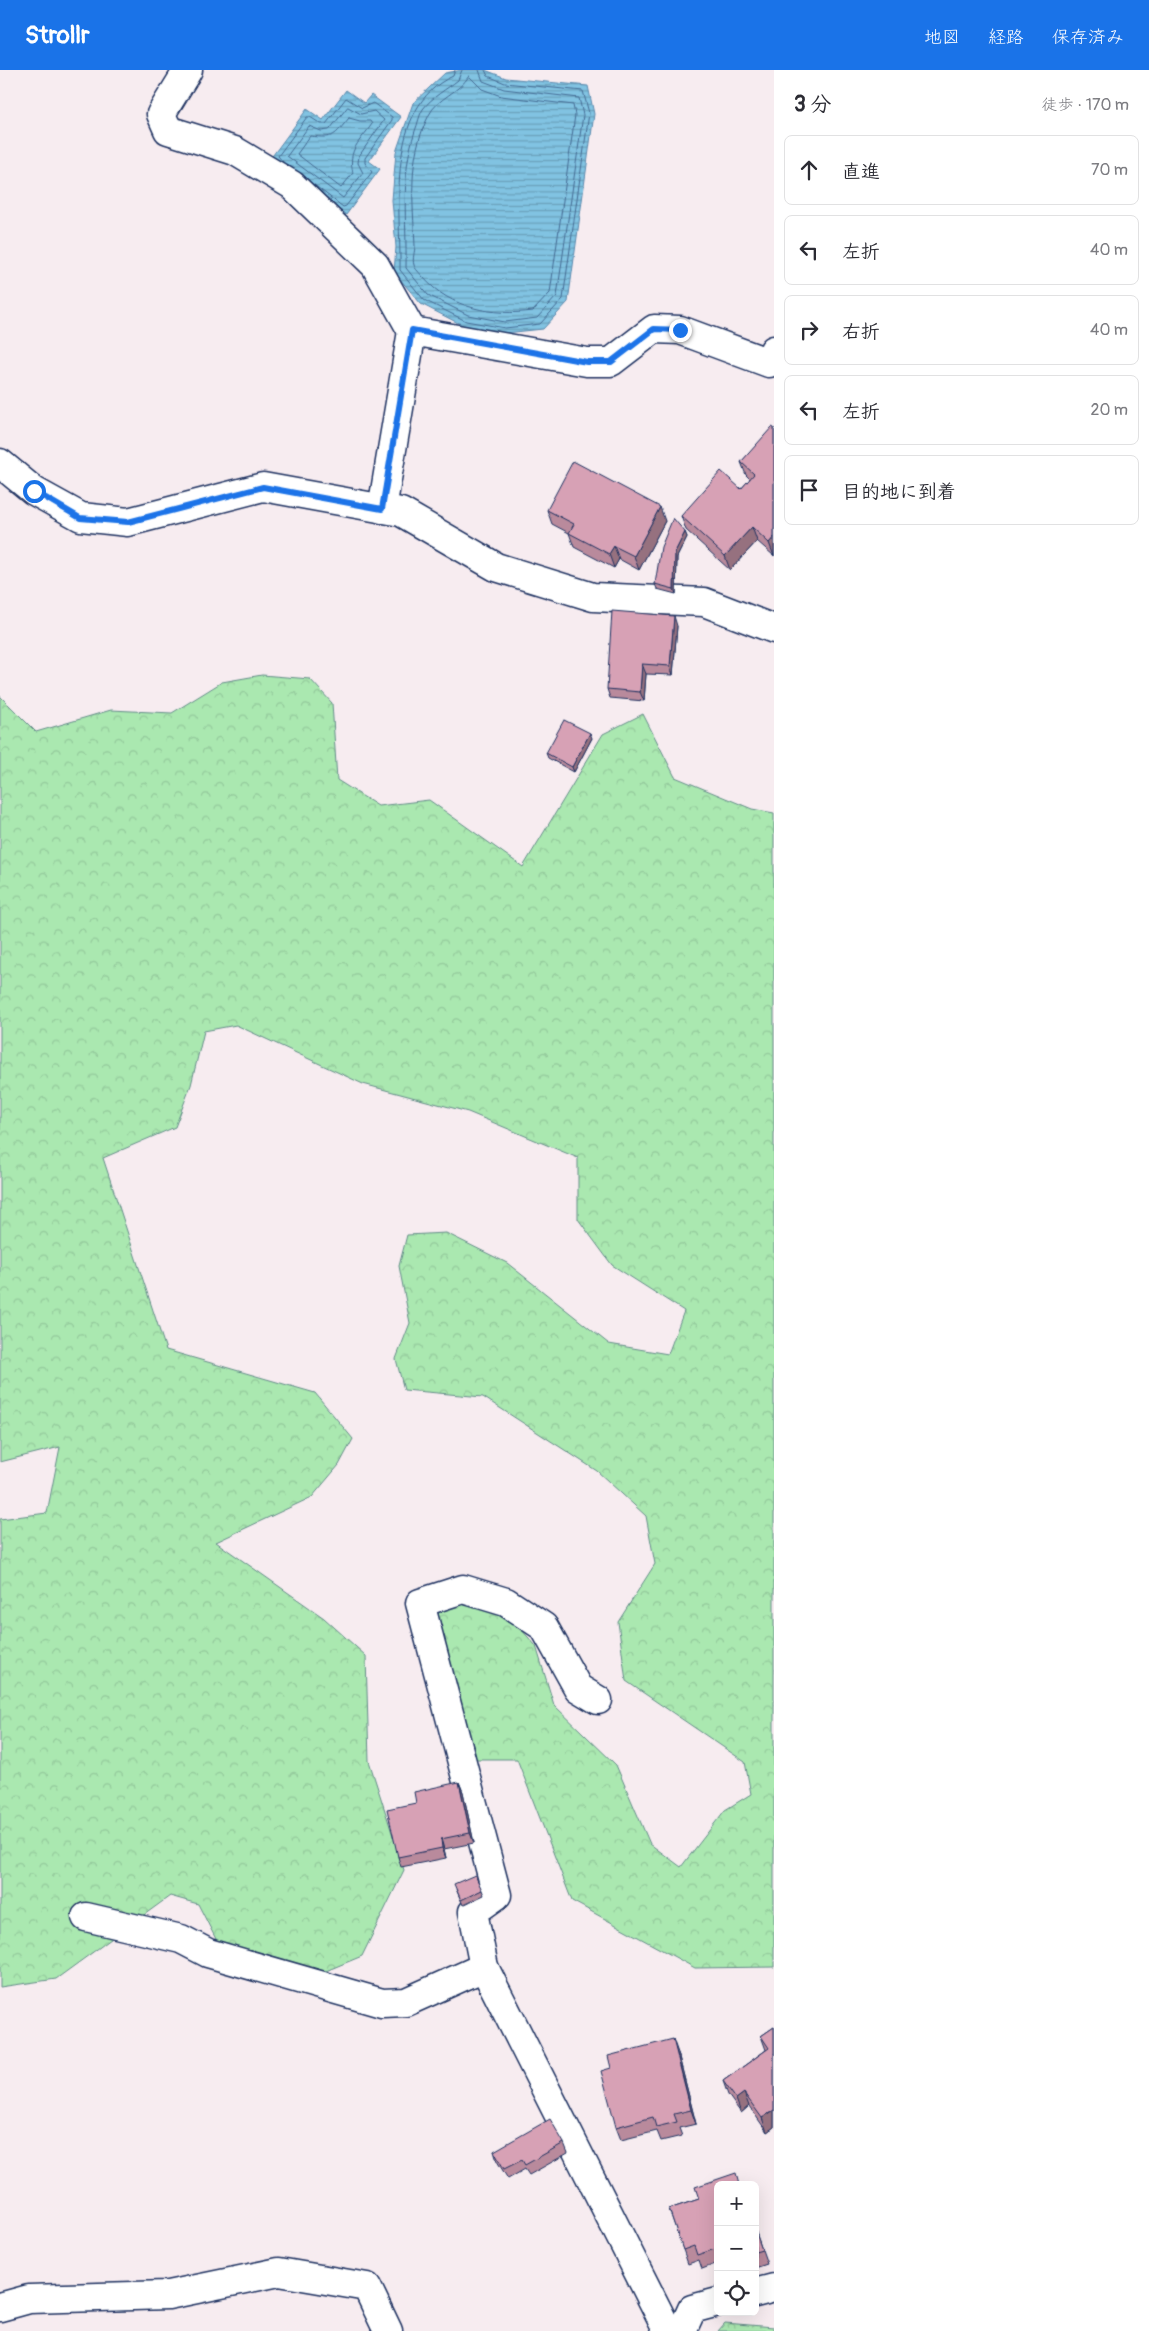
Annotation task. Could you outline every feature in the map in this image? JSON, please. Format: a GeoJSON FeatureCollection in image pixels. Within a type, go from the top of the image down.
{"type":"FeatureCollection","features":[{"type":"Feature","properties":{"kind":"street"},"geometry":{"type":"LineString","coordinates":[[188,70],[161,114],[168,130],[235,151],[292,185],[375,265],[412,330],[382,509]]}},
{"type":"Feature","properties":{"kind":"street"},"geometry":{"type":"LineString","coordinates":[[412,330],[587,362],[611,362],[654,329],[680,330],[769,363],[774,350]]}},
{"type":"Feature","properties":{"kind":"street"},"geometry":{"type":"LineString","coordinates":[[0,463],[34,491],[80,518],[128,522],[263,487],[401,512],[496,567],[593,597],[704,602],[774,629]]}},
{"type":"Feature","properties":{"kind":"street"},"geometry":{"type":"LineString","coordinates":[[598,1700],[578,1688],[544,1627],[506,1602],[463,1589],[420,1602],[497,1895],[473,1912],[484,1966],[668,2331]]}},
{"type":"Feature","properties":{"kind":"street"},"geometry":{"type":"LineString","coordinates":[[86,1917],[181,1939],[208,1953],[382,2003],[406,2002],[484,1966]]}},
{"type":"Feature","properties":{"kind":"street"},"geometry":{"type":"LineString","coordinates":[[0,2307],[29,2299],[168,2295],[279,2272],[367,2287],[388,2331]]}},
{"type":"Feature","properties":{"kind":"street"},"geometry":{"type":"LineString","coordinates":[[759,2292],[774,2288]]}},
{"type":"Feature","properties":{"kind":"street"},"geometry":{"type":"LineString","coordinates":[[682,2331],[692,2309],[714,2303]]}},
{"type":"Feature","properties":{"kind":"green space"},"geometry":{"type":"Polygon","coordinates":[[[262,675],[310,679],[332,703],[337,780],[378,806],[429,800],[523,867],[603,734],[643,714],[675,777],[752,809],[774,813],[774,1967],[695,1968],[572,1901],[517,1759],[463,1759],[426,1609],[463,1597],[504,1610],[536,1646],[554,1705],[616,1765],[650,1844],[681,1867],[725,1810],[751,1794],[745,1762],[626,1681],[618,1622],[655,1564],[646,1516],[597,1471],[483,1397],[404,1390],[396,1359],[410,1323],[399,1266],[407,1235],[446,1233],[507,1263],[609,1344],[668,1354],[684,1311],[612,1265],[578,1219],[578,1158],[468,1112],[363,1084],[236,1025],[204,1031],[191,1085],[175,1127],[103,1158],[166,1350],[315,1393],[353,1439],[339,1465],[312,1497],[216,1542],[324,1618],[366,1656],[369,1761],[404,1870],[362,1956],[321,1973],[218,1943],[198,1904],[170,1896],[56,1979],[0,1987],[0,1519],[47,1513],[60,1447],[0,1462],[0,696],[36,732],[111,710],[172,713],[222,682],[262,675]]]}},
{"type":"Feature","properties":{"kind":"green space"},"geometry":{"type":"Polygon","coordinates":[[[725,2323],[774,2327],[774,2331],[718,2331],[725,2323]]]}},
{"type":"Feature","properties":{"kind":"water"},"geometry":{"type":"Polygon","coordinates":[[[462,70],[485,70],[506,78],[588,86],[594,114],[568,302],[543,329],[505,333],[464,326],[421,304],[394,272],[396,247],[392,200],[396,152],[413,103],[445,73],[462,70]]]}},
{"type":"Feature","properties":{"kind":"water"},"geometry":{"type":"Polygon","coordinates":[[[346,90],[364,103],[371,95],[401,117],[369,161],[380,169],[346,215],[270,159],[307,109],[323,120],[346,90]]]}},
{"type":"Feature","properties":{"kind":"building"},"geometry":{"type":"Polygon","coordinates":[[[772,427],[774,428],[774,537],[769,543],[752,527],[725,556],[681,516],[721,471],[741,489],[754,474],[741,462],[772,427]]]}},
{"type":"Feature","properties":{"kind":"building"},"geometry":{"type":"Polygon","coordinates":[[[573,461],[660,507],[634,556],[614,546],[609,554],[569,533],[574,524],[547,510],[573,461]]]}},
{"type":"Feature","properties":{"kind":"building"},"geometry":{"type":"Polygon","coordinates":[[[673,518],[685,532],[675,552],[674,589],[655,584],[661,547],[673,518]]]}},
{"type":"Feature","properties":{"kind":"building"},"geometry":{"type":"Polygon","coordinates":[[[612,611],[674,616],[670,666],[642,664],[640,692],[607,689],[612,611]]]}},
{"type":"Feature","properties":{"kind":"building"},"geometry":{"type":"Polygon","coordinates":[[[564,720],[590,733],[572,767],[546,753],[564,720]]]}},
{"type":"Feature","properties":{"kind":"building"},"geometry":{"type":"Polygon","coordinates":[[[459,1782],[470,1833],[441,1839],[442,1848],[398,1857],[387,1809],[416,1803],[414,1792],[459,1782]]]}},
{"type":"Feature","properties":{"kind":"building"},"geometry":{"type":"Polygon","coordinates":[[[475,1875],[482,1890],[461,1900],[454,1884],[475,1875]]]}},
{"type":"Feature","properties":{"kind":"building"},"geometry":{"type":"Polygon","coordinates":[[[774,2027],[774,2110],[762,2118],[744,2093],[736,2099],[723,2081],[769,2048],[761,2036],[774,2027]]]}},
{"type":"Feature","properties":{"kind":"building"},"geometry":{"type":"Polygon","coordinates":[[[673,2039],[691,2110],[674,2114],[677,2122],[656,2127],[653,2117],[616,2127],[601,2071],[611,2068],[608,2056],[673,2039]]]}},
{"type":"Feature","properties":{"kind":"building"},"geometry":{"type":"Polygon","coordinates":[[[550,2119],[564,2143],[525,2165],[522,2160],[504,2169],[494,2151],[550,2119]]]}},
{"type":"Feature","properties":{"kind":"building"},"geometry":{"type":"Polygon","coordinates":[[[736,2173],[738,2181],[714,2181],[714,2249],[697,2255],[694,2246],[683,2250],[669,2209],[699,2199],[695,2187],[736,2173]]]}},
{"type":"Feature","properties":{"kind":"route"},"geometry":{"type":"LineString","coordinates":[[34,491],[80,518],[128,522],[263,487],[382,509],[412,330],[587,362],[611,362],[654,329],[680,330]]}}]}
